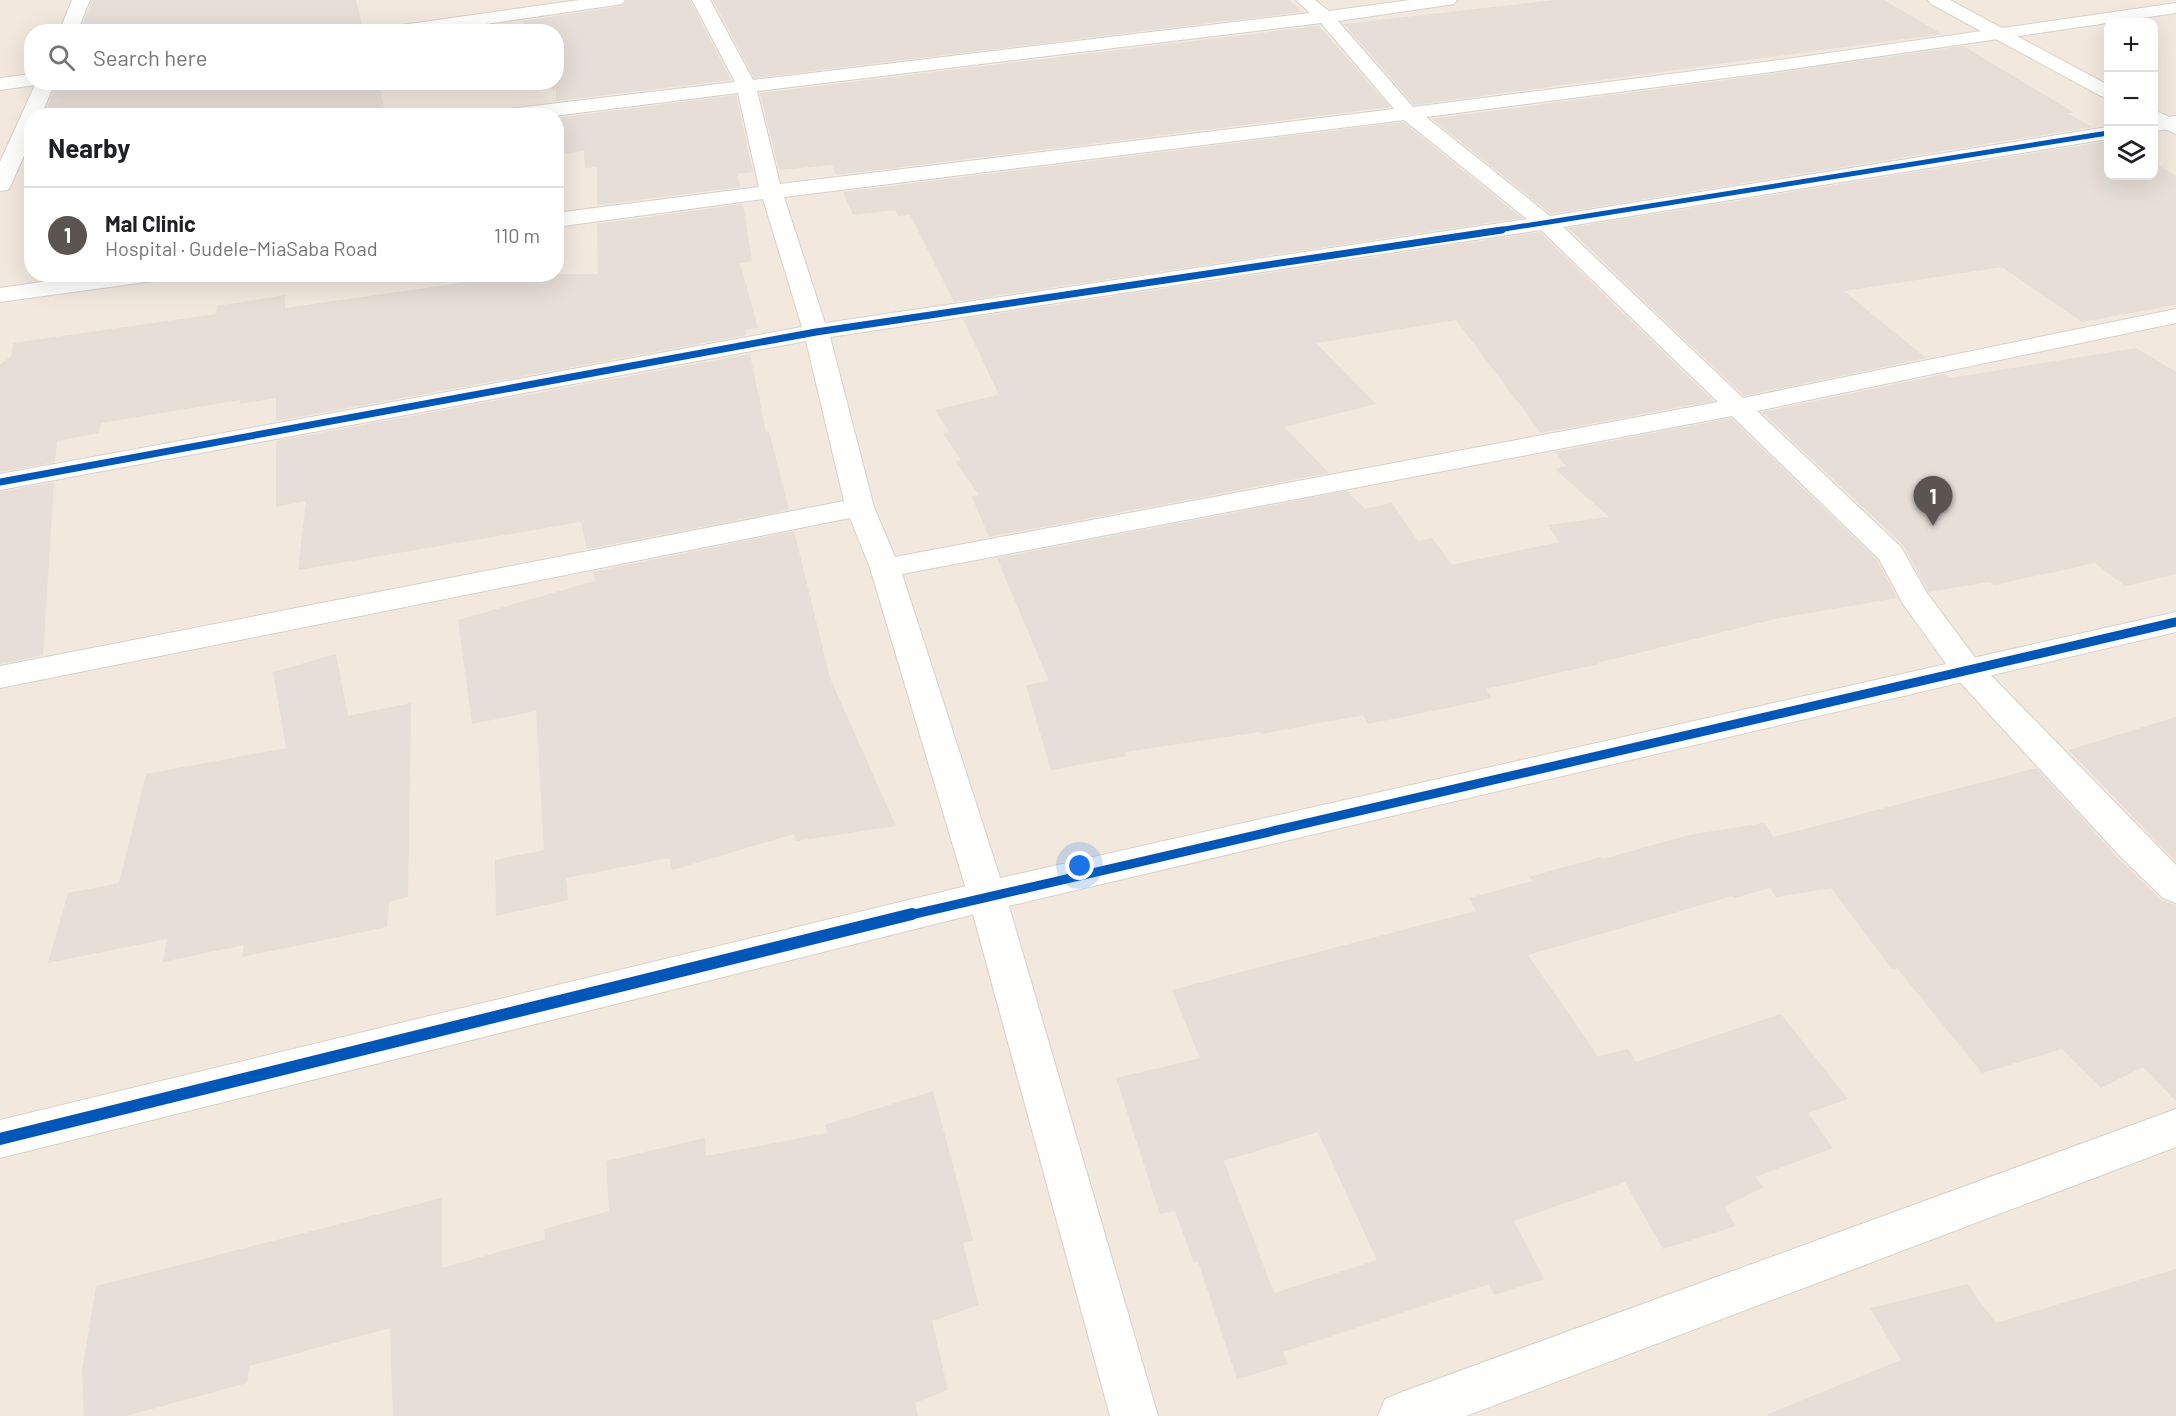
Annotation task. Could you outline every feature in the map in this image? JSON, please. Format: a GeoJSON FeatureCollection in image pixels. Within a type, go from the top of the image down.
{"type":"FeatureCollection","features":[{"type":"Feature","properties":{"kind":"street"},"geometry":{"type":"LineString","coordinates":[[71,24],[81,0]]}},
{"type":"Feature","properties":{"kind":"street"},"geometry":{"type":"LineString","coordinates":[[445,24],[616,0]]}},
{"type":"Feature","properties":{"kind":"street"},"geometry":{"type":"LineString","coordinates":[[701,0],[746,84],[771,191],[816,332],[860,507],[885,568],[987,896],[1134,1416]]}},
{"type":"Feature","properties":{"kind":"street"},"geometry":{"type":"LineString","coordinates":[[1305,0],[1325,17],[1408,113],[1546,223],[1891,554],[1914,597],[1968,671],[2131,844],[2176,888]]}},
{"type":"Feature","properties":{"kind":"street"},"geometry":{"type":"LineString","coordinates":[[561,108],[746,84],[1325,17],[1448,0]]}},
{"type":"Feature","properties":{"kind":"street"},"geometry":{"type":"LineString","coordinates":[[1937,0],[2104,89]]}},
{"type":"Feature","properties":{"kind":"street"},"geometry":{"type":"LineString","coordinates":[[564,219],[771,191],[1408,113],[2003,35],[2176,8]]}},
{"type":"Feature","properties":{"kind":"street"},"geometry":{"type":"LineString","coordinates":[[0,84],[24,81]]}},
{"type":"Feature","properties":{"kind":"street"},"geometry":{"type":"LineString","coordinates":[[35,108],[43,90]]}},
{"type":"Feature","properties":{"kind":"street"},"geometry":{"type":"LineString","coordinates":[[0,482],[816,332],[1546,223],[2104,134]]}},
{"type":"Feature","properties":{"kind":"street"},"geometry":{"type":"LineString","coordinates":[[6,179],[24,135]]}},
{"type":"Feature","properties":{"kind":"street"},"geometry":{"type":"LineString","coordinates":[[0,295],[95,282]]}},
{"type":"Feature","properties":{"kind":"street"},"geometry":{"type":"LineString","coordinates":[[885,568],[1736,407],[2176,316]]}},
{"type":"Feature","properties":{"kind":"street"},"geometry":{"type":"LineString","coordinates":[[0,677],[860,507]]}},
{"type":"Feature","properties":{"kind":"street"},"geometry":{"type":"LineString","coordinates":[[0,1139],[987,896],[2176,622]]}},
{"type":"Feature","properties":{"kind":"street"},"geometry":{"type":"LineString","coordinates":[[1402,1416],[2176,1128]]}},
{"type":"Feature","properties":{"kind":"shaded area"},"geometry":{"type":"Polygon","coordinates":[[[0,0],[2176,0],[2176,1416],[0,1416],[0,0]]]}},
{"type":"Feature","properties":{"kind":"building"},"geometry":{"type":"Polygon","coordinates":[[[92,0],[356,0],[362,24],[83,24],[92,0]]]}},
{"type":"Feature","properties":{"kind":"building"},"geometry":{"type":"Polygon","coordinates":[[[627,0],[690,0],[731,80],[556,101],[556,90],[564,90],[564,24],[524,24],[523,21],[622,6],[627,0]]]}},
{"type":"Feature","properties":{"kind":"building"},"geometry":{"type":"Polygon","coordinates":[[[713,0],[1289,0],[1302,12],[754,78],[713,0]]]}},
{"type":"Feature","properties":{"kind":"building"},"geometry":{"type":"Polygon","coordinates":[[[1554,0],[1884,0],[1942,34],[1414,105],[1344,24],[1554,0]]]}},
{"type":"Feature","properties":{"kind":"building"},"geometry":{"type":"Polygon","coordinates":[[[1319,26],[1390,107],[836,175],[832,165],[779,170],[760,93],[1319,26]]]}},
{"type":"Feature","properties":{"kind":"building"},"geometry":{"type":"Polygon","coordinates":[[[1963,46],[2075,113],[2068,113],[2092,127],[1551,214],[1432,119],[1772,74],[1963,46]]]}},
{"type":"Feature","properties":{"kind":"building"},"geometry":{"type":"Polygon","coordinates":[[[54,90],[380,90],[384,108],[47,108],[54,90]]]}},
{"type":"Feature","properties":{"kind":"building"},"geometry":{"type":"Polygon","coordinates":[[[736,95],[753,172],[737,174],[740,187],[597,205],[597,167],[585,168],[584,151],[564,154],[564,117],[736,95]]]}},
{"type":"Feature","properties":{"kind":"building"},"geometry":{"type":"Polygon","coordinates":[[[1403,122],[1522,218],[954,302],[910,215],[898,216],[895,210],[853,215],[843,192],[1403,122]]]}},
{"type":"Feature","properties":{"kind":"building"},"geometry":{"type":"Polygon","coordinates":[[[2104,142],[2104,180],[2158,180],[2158,165],[2176,176],[2176,305],[2082,322],[2002,267],[1844,291],[1926,358],[1744,396],[1568,228],[2104,142]]]}},
{"type":"Feature","properties":{"kind":"building"},"geometry":{"type":"Polygon","coordinates":[[[743,204],[752,261],[740,263],[758,328],[745,330],[747,335],[276,421],[276,398],[240,404],[240,400],[101,423],[99,433],[57,441],[55,462],[0,472],[0,365],[11,356],[13,343],[216,314],[217,306],[285,295],[285,308],[467,282],[564,282],[564,274],[598,274],[597,224],[743,204]]]}},
{"type":"Feature","properties":{"kind":"building"},"geometry":{"type":"Polygon","coordinates":[[[1540,232],[1713,401],[1541,433],[1456,320],[1316,343],[1376,404],[1284,427],[1329,473],[989,537],[972,497],[979,495],[956,462],[961,460],[943,433],[949,432],[935,410],[999,395],[963,319],[1540,232]]]}},
{"type":"Feature","properties":{"kind":"building"},"geometry":{"type":"Polygon","coordinates":[[[2136,348],[2176,372],[2176,574],[2125,586],[2095,563],[1994,585],[1990,582],[1929,592],[1903,545],[1762,412],[1945,374],[1950,378],[2136,348]]]}},
{"type":"Feature","properties":{"kind":"building"},"geometry":{"type":"Polygon","coordinates":[[[750,354],[766,432],[769,431],[789,510],[587,549],[581,522],[298,570],[306,501],[276,507],[276,441],[750,354]]]}},
{"type":"Feature","properties":{"kind":"building"},"geometry":{"type":"Polygon","coordinates":[[[1731,418],[1877,560],[1897,598],[1779,618],[1599,664],[1486,689],[1492,698],[1462,705],[1368,724],[1363,715],[1261,734],[1260,732],[1125,752],[1126,756],[1051,770],[1026,685],[1049,681],[997,558],[1347,491],[1365,509],[1392,503],[1418,541],[1432,538],[1452,565],[1559,542],[1548,525],[1609,517],[1555,469],[1566,466],[1555,452],[1731,418]]]}},
{"type":"Feature","properties":{"kind":"building"},"geometry":{"type":"Polygon","coordinates":[[[54,482],[43,655],[0,664],[0,492],[54,482]]]}},
{"type":"Feature","properties":{"kind":"building"},"geometry":{"type":"Polygon","coordinates":[[[794,531],[830,678],[896,826],[796,841],[794,834],[672,870],[669,858],[566,878],[568,900],[496,916],[495,860],[544,850],[536,711],[472,724],[458,620],[595,581],[593,572],[794,531]]]}},
{"type":"Feature","properties":{"kind":"building"},"geometry":{"type":"Polygon","coordinates":[[[336,654],[348,716],[411,703],[408,897],[389,902],[387,927],[242,957],[244,945],[163,962],[167,939],[48,963],[68,893],[119,883],[146,774],[286,748],[273,672],[336,654]]]}},
{"type":"Feature","properties":{"kind":"building"},"geometry":{"type":"Polygon","coordinates":[[[2176,717],[2176,862],[2069,750],[2176,717]]]}},
{"type":"Feature","properties":{"kind":"building"},"geometry":{"type":"Polygon","coordinates":[[[2036,768],[2116,856],[2161,900],[2176,905],[2176,1101],[2143,1067],[2101,1088],[2062,1049],[1982,1073],[1897,968],[1892,969],[1831,888],[1776,897],[1770,888],[1734,898],[1732,896],[1528,955],[1598,1056],[1628,1049],[1636,1062],[1781,1014],[1848,1099],[1808,1113],[1833,1148],[1755,1177],[1764,1187],[1724,1207],[1736,1226],[1663,1249],[1625,1182],[1514,1221],[1544,1279],[1494,1295],[1489,1284],[1283,1352],[1288,1364],[1237,1379],[1198,1261],[1194,1263],[1175,1211],[1160,1214],[1116,1078],[1200,1058],[1172,990],[1476,911],[1469,898],[1533,881],[1529,877],[1601,857],[1603,859],[1689,835],[1764,823],[1774,837],[2036,768]],[[1318,1132],[1224,1161],[1274,1293],[1377,1260],[1318,1132]]]}},
{"type":"Feature","properties":{"kind":"building"},"geometry":{"type":"Polygon","coordinates":[[[933,1091],[973,1240],[963,1243],[979,1305],[932,1321],[948,1390],[915,1403],[918,1416],[393,1416],[390,1328],[249,1366],[247,1383],[126,1416],[84,1416],[82,1370],[96,1286],[442,1198],[442,1268],[545,1239],[544,1229],[609,1211],[606,1161],[705,1138],[706,1156],[827,1133],[825,1125],[933,1091]]]}},
{"type":"Feature","properties":{"kind":"building"},"geometry":{"type":"Polygon","coordinates":[[[2176,1269],[2176,1416],[1768,1416],[1768,1414],[1901,1360],[1870,1308],[1967,1284],[1996,1323],[2176,1269]]]}},
{"type":"Feature","properties":{"kind":"cycle path"},"geometry":{"type":"LineString","coordinates":[[0,482],[816,332],[1546,223],[2104,134]]}},
{"type":"Feature","properties":{"kind":"cycle path"},"geometry":{"type":"LineString","coordinates":[[0,1139],[987,896],[2176,622]]}},
{"type":"Feature","properties":{"kind":"place","name":"Mal Clinic"},"geometry":{"type":"Point","coordinates":[1933,526]}}]}
